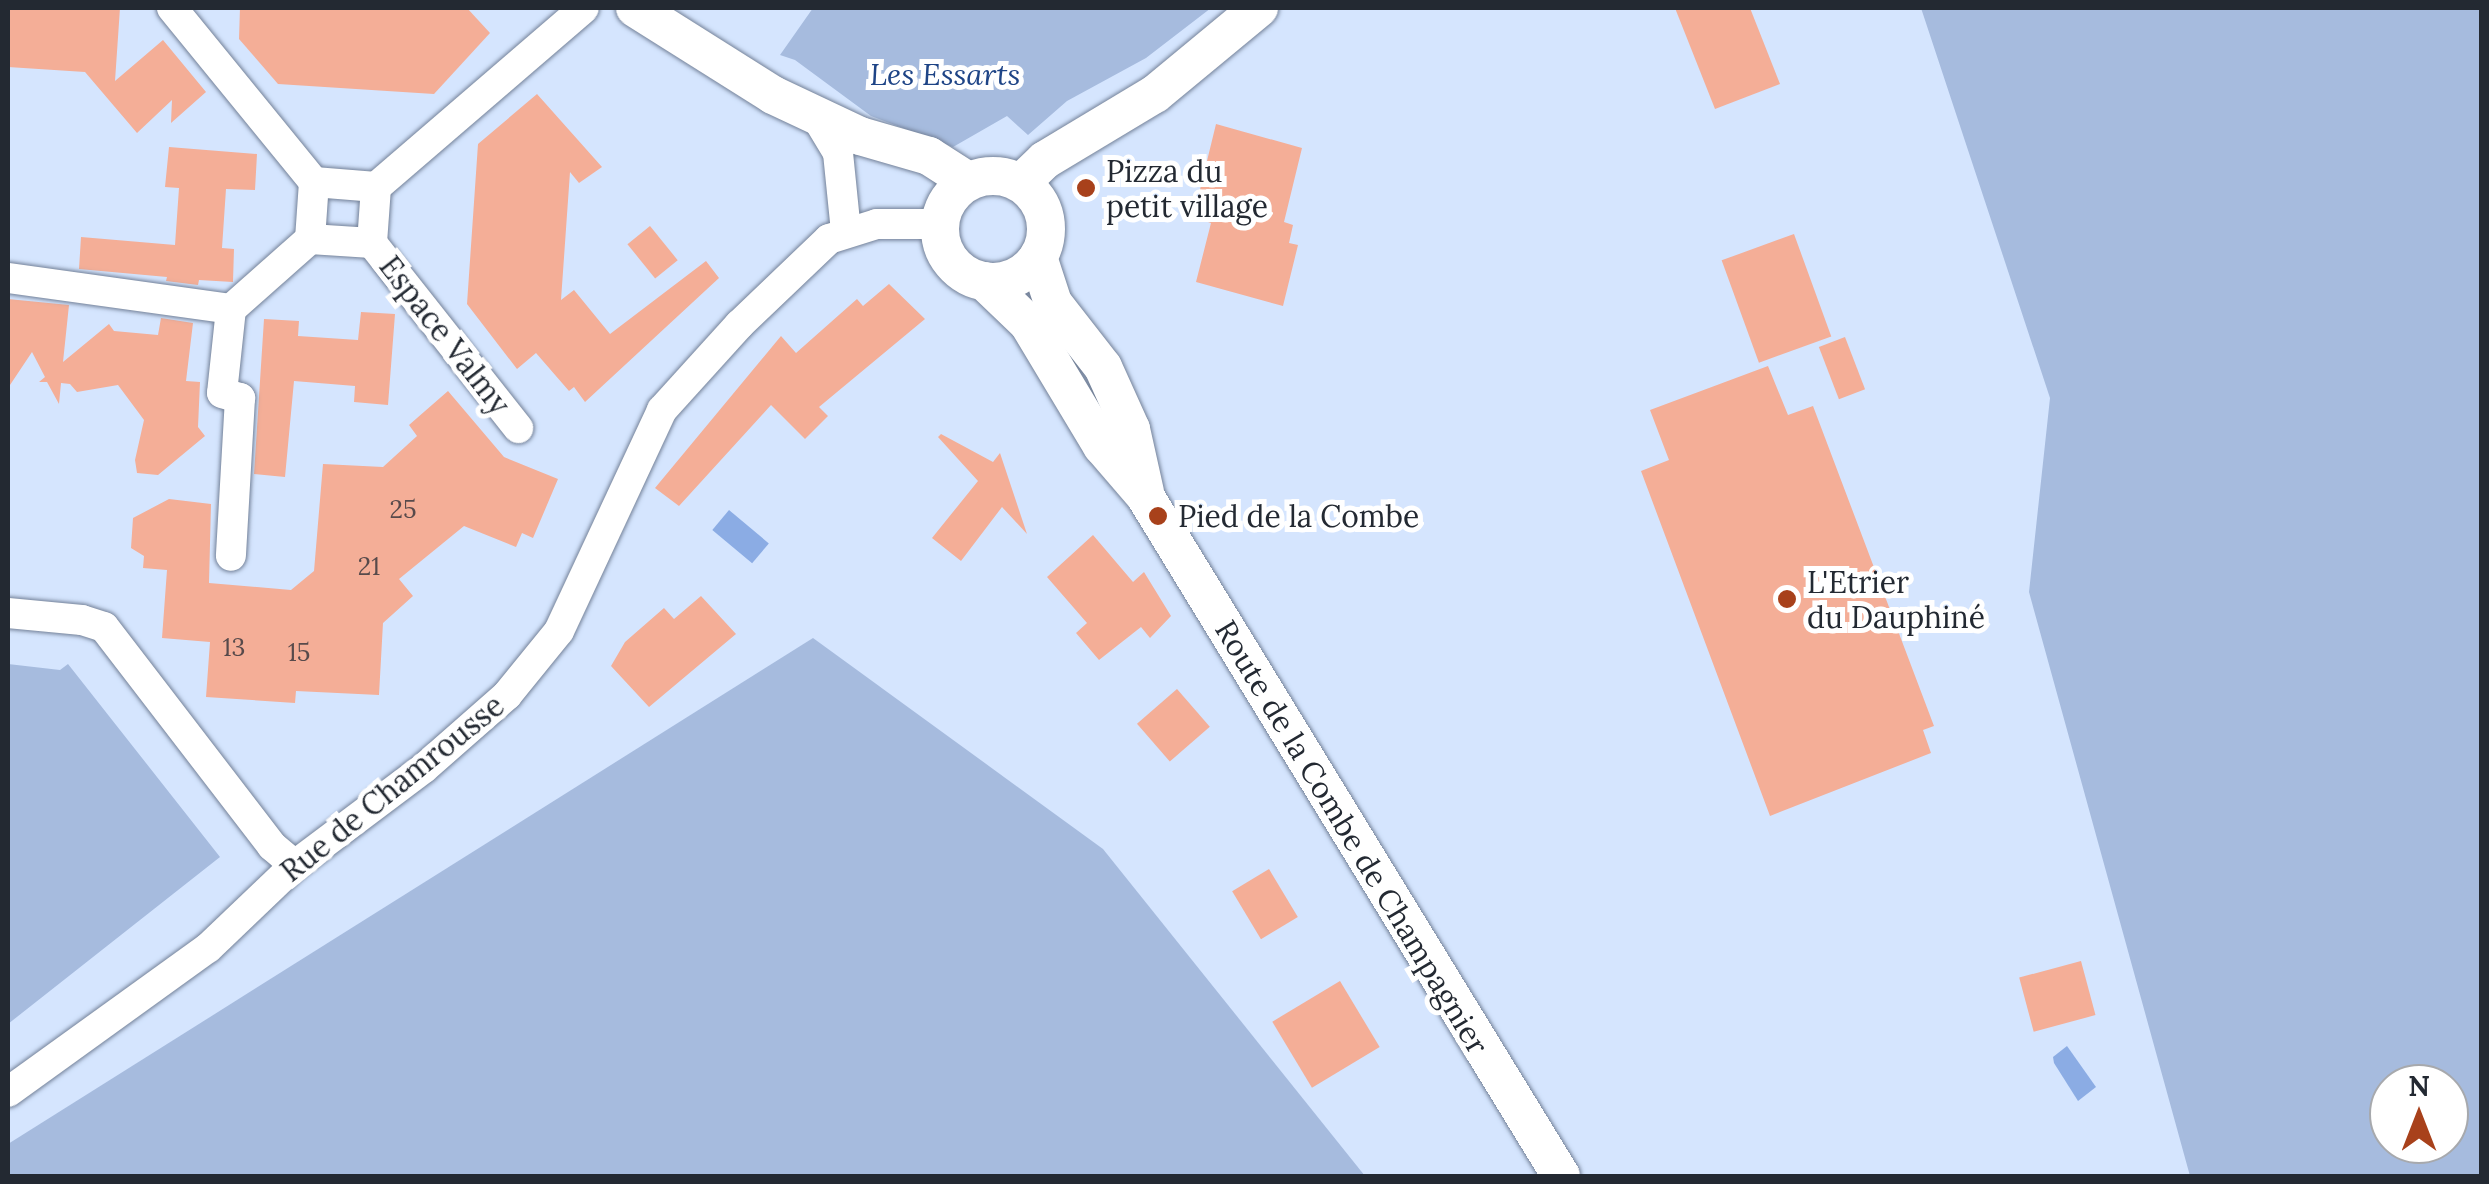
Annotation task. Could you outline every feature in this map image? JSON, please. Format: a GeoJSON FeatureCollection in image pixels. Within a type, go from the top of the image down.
{"type":"FeatureCollection","features":[{"type":"Feature","properties":{"kind":"street"},"geometry":{"type":"LineString","coordinates":[[172,8],[314,182],[310,238],[231,309],[222,393],[240,398],[231,556]]}},
{"type":"Feature","properties":{"kind":"street"},"geometry":{"type":"LineString","coordinates":[[314,182],[376,186],[584,8]]}},
{"type":"Feature","properties":{"kind":"street"},"geometry":{"type":"LineString","coordinates":[[635,8],[817,118],[860,136],[930,156],[950,204],[940,240],[956,268],[984,282],[1014,277],[1038,257],[1046,231],[1045,217],[1032,192],[1021,183],[1004,176],[950,204]]}},
{"type":"Feature","properties":{"kind":"street"},"geometry":{"type":"LineString","coordinates":[[1021,183],[1045,160],[1155,94],[1258,8]]}},
{"type":"Feature","properties":{"kind":"street"},"geometry":{"type":"LineString","coordinates":[[817,118],[838,153],[846,232]]}},
{"type":"Feature","properties":{"kind":"street","name":"Espace Valmy"},"geometry":{"type":"LineString","coordinates":[[376,186],[372,243],[518,428]]}},
{"type":"Feature","properties":{"kind":"street","name":"Rue de Chamrousse"},"geometry":{"type":"LineString","coordinates":[[8,1092],[208,948],[295,865],[424,768],[507,695],[559,631],[662,410],[739,325],[829,239],[950,204]]}},
{"type":"Feature","properties":{"kind":"street","name":"Espace Valmy"},"geometry":{"type":"LineString","coordinates":[[310,238],[372,243]]}},
{"type":"Feature","properties":{"kind":"street","name":"Route de la Combe de Champagnier"},"geometry":{"type":"LineString","coordinates":[[1038,257],[1052,303],[1103,367],[1131,429],[1146,496]]}},
{"type":"Feature","properties":{"kind":"street"},"geometry":{"type":"LineString","coordinates":[[8,278],[231,309]]}},
{"type":"Feature","properties":{"kind":"street","name":"Route de la Combe de Champagnier"},"geometry":{"type":"LineString","coordinates":[[984,282],[1028,323],[1102,446],[1146,496],[1561,1176]]}},
{"type":"Feature","properties":{"kind":"street"},"geometry":{"type":"LineString","coordinates":[[8,613],[82,620],[104,627],[272,846],[295,865]]}},
{"type":"Feature","properties":{"kind":"green space","name":"Les Essarts"},"geometry":{"type":"Polygon","coordinates":[[[813,8],[1211,8],[1146,58],[1067,101],[1028,135],[1007,116],[953,147],[871,116],[795,60],[780,55],[813,8]]]}},
{"type":"Feature","properties":{"kind":"green space"},"geometry":{"type":"Polygon","coordinates":[[[1921,8],[2481,8],[2481,1176],[2190,1176],[2029,592],[2050,398],[1921,8]]]}},
{"type":"Feature","properties":{"kind":"green space"},"geometry":{"type":"Polygon","coordinates":[[[813,638],[1103,849],[1365,1176],[8,1176],[8,1144],[813,638]]]}},
{"type":"Feature","properties":{"kind":"green space"},"geometry":{"type":"Polygon","coordinates":[[[8,664],[60,670],[68,664],[220,857],[8,1024],[8,664]]]}},
{"type":"Feature","properties":{"kind":"shaded area"},"geometry":{"type":"Polygon","coordinates":[[[729,510],[769,543],[752,563],[712,530],[729,510]]]}},
{"type":"Feature","properties":{"kind":"shaded area"},"geometry":{"type":"Polygon","coordinates":[[[2067,1046],[2096,1087],[2078,1101],[2054,1063],[2053,1057],[2067,1046]]]}},
{"type":"Feature","properties":{"kind":"building"},"geometry":{"type":"Polygon","coordinates":[[[8,8],[120,8],[115,81],[163,40],[206,92],[171,123],[172,100],[137,133],[85,72],[8,67],[8,8]]]}},
{"type":"Feature","properties":{"kind":"building"},"geometry":{"type":"Polygon","coordinates":[[[240,8],[467,8],[490,33],[434,94],[278,84],[239,39],[240,8]]]}},
{"type":"Feature","properties":{"kind":"building"},"geometry":{"type":"Polygon","coordinates":[[[1675,8],[1750,8],[1780,84],[1715,109],[1675,8]]]}},
{"type":"Feature","properties":{"kind":"building"},"geometry":{"type":"Polygon","coordinates":[[[537,94],[602,167],[579,183],[570,172],[561,300],[574,290],[610,334],[706,261],[719,278],[585,402],[574,387],[569,391],[536,353],[517,369],[467,304],[478,144],[537,94]]]}},
{"type":"Feature","properties":{"kind":"building"},"geometry":{"type":"Polygon","coordinates":[[[1216,124],[1302,148],[1284,222],[1293,225],[1289,243],[1298,245],[1283,306],[1196,282],[1211,223],[1199,219],[1203,204],[1197,202],[1216,124]]]}},
{"type":"Feature","properties":{"kind":"building"},"geometry":{"type":"Polygon","coordinates":[[[169,147],[257,154],[255,190],[226,189],[222,248],[234,249],[233,282],[199,280],[198,285],[166,281],[167,277],[79,269],[81,237],[175,245],[179,188],[165,187],[169,147]]]}},
{"type":"Feature","properties":{"kind":"building"},"geometry":{"type":"Polygon","coordinates":[[[650,226],[678,260],[655,278],[627,244],[650,226]]]}},
{"type":"Feature","properties":{"kind":"building"},"geometry":{"type":"Polygon","coordinates":[[[1794,234],[1831,336],[1759,363],[1722,260],[1794,234]]]}},
{"type":"Feature","properties":{"kind":"building"},"geometry":{"type":"Polygon","coordinates":[[[889,284],[925,319],[819,407],[828,416],[805,439],[771,405],[679,506],[655,488],[781,336],[796,353],[857,299],[863,306],[889,284]]]}},
{"type":"Feature","properties":{"kind":"building"},"geometry":{"type":"Polygon","coordinates":[[[8,299],[69,305],[63,362],[109,324],[114,331],[158,335],[161,318],[193,323],[186,381],[200,382],[198,427],[205,436],[158,475],[137,473],[135,460],[144,420],[118,385],[77,392],[70,384],[61,383],[59,404],[47,382],[39,382],[45,377],[32,352],[8,388],[8,299]]]}},
{"type":"Feature","properties":{"kind":"building"},"geometry":{"type":"Polygon","coordinates":[[[361,312],[395,314],[388,405],[354,402],[355,386],[294,381],[285,477],[254,474],[264,319],[299,321],[298,336],[358,340],[361,312]]]}},
{"type":"Feature","properties":{"kind":"building"},"geometry":{"type":"Polygon","coordinates":[[[1845,337],[1865,389],[1839,399],[1819,347],[1845,337]]]}},
{"type":"Feature","properties":{"kind":"building","name":"L'Etrier du Dauphiné"},"geometry":{"type":"Polygon","coordinates":[[[1768,366],[1788,415],[1813,406],[1934,726],[1923,730],[1931,753],[1770,816],[1641,471],[1669,460],[1650,410],[1768,366]]]}},
{"type":"Feature","properties":{"kind":"building"},"geometry":{"type":"Polygon","coordinates":[[[448,391],[504,457],[558,479],[533,538],[522,533],[516,547],[464,526],[399,579],[413,596],[383,623],[379,695],[296,691],[295,703],[206,697],[210,642],[162,638],[167,570],[143,568],[144,556],[131,548],[133,518],[169,499],[211,504],[209,583],[291,590],[314,571],[323,464],[383,467],[417,436],[409,425],[448,391]]]}},
{"type":"Feature","properties":{"kind":"building"},"geometry":{"type":"Polygon","coordinates":[[[941,434],[993,462],[1000,453],[1027,534],[1002,507],[961,561],[932,538],[978,481],[938,437],[941,434]]]}},
{"type":"Feature","properties":{"kind":"building"},"geometry":{"type":"Polygon","coordinates":[[[1093,535],[1133,582],[1144,572],[1171,616],[1150,638],[1141,627],[1099,660],[1076,633],[1087,623],[1047,577],[1093,535]]]}},
{"type":"Feature","properties":{"kind":"building"},"geometry":{"type":"Polygon","coordinates":[[[701,596],[736,634],[649,707],[611,666],[625,642],[664,608],[674,619],[701,596]]]}},
{"type":"Feature","properties":{"kind":"building"},"geometry":{"type":"Polygon","coordinates":[[[1177,689],[1210,727],[1170,762],[1137,724],[1177,689]]]}},
{"type":"Feature","properties":{"kind":"building"},"geometry":{"type":"Polygon","coordinates":[[[1269,869],[1298,917],[1261,939],[1232,891],[1269,869]]]}},
{"type":"Feature","properties":{"kind":"building"},"geometry":{"type":"Polygon","coordinates":[[[2081,961],[2095,1015],[2034,1032],[2019,978],[2081,961]]]}},
{"type":"Feature","properties":{"kind":"building"},"geometry":{"type":"Polygon","coordinates":[[[1340,981],[1380,1047],[1312,1088],[1272,1022],[1340,981]]]}},
{"type":"Feature","properties":{"kind":"place","name":"Pizza du petit village"},"geometry":{"type":"Point","coordinates":[1086,188]}},
{"type":"Feature","properties":{"kind":"place","name":"Pied de la Combe"},"geometry":{"type":"Point","coordinates":[1158,516]}},
{"type":"Feature","properties":{"kind":"place","name":"L'Etrier du Dauphiné"},"geometry":{"type":"Point","coordinates":[1787,599]}}]}
